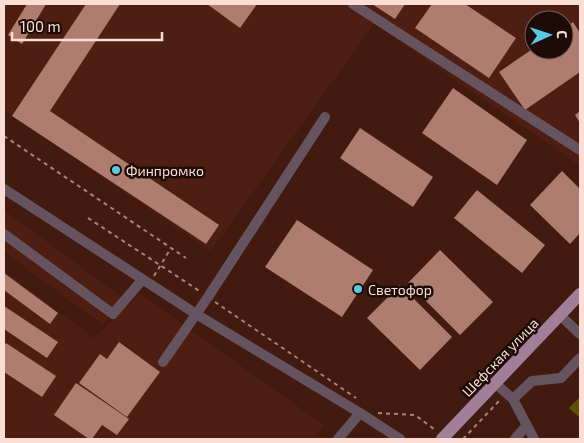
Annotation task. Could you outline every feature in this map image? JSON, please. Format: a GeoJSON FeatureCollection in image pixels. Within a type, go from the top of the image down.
{"type":"FeatureCollection","features":[{"type":"Feature","properties":{"kind":"main road","name":"Шефская улица"},"geometry":{"type":"LineString","coordinates":[[442,439],[580,294]]}},
{"type":"Feature","properties":{"kind":"street"},"geometry":{"type":"LineString","coordinates":[[353,4],[580,150]]}},
{"type":"Feature","properties":{"kind":"street"},"geometry":{"type":"LineString","coordinates":[[163,362],[208,297],[325,117]]}},
{"type":"Feature","properties":{"kind":"street"},"geometry":{"type":"LineString","coordinates":[[4,188],[145,282],[400,439]]}},
{"type":"Feature","properties":{"kind":"street"},"geometry":{"type":"LineString","coordinates":[[4,234],[114,314],[145,282]]}},
{"type":"Feature","properties":{"kind":"street"},"geometry":{"type":"LineString","coordinates":[[560,315],[580,334]]}},
{"type":"Feature","properties":{"kind":"street"},"geometry":{"type":"LineString","coordinates":[[510,396],[532,381],[561,378],[580,358]]}},
{"type":"Feature","properties":{"kind":"street"},"geometry":{"type":"LineString","coordinates":[[496,384],[510,396],[534,439]]}},
{"type":"Feature","properties":{"kind":"street"},"geometry":{"type":"LineString","coordinates":[[338,439],[360,413]]}},
{"type":"Feature","properties":{"kind":"street"},"geometry":{"type":"LineString","coordinates":[[515,439],[527,426]]}},
{"type":"Feature","properties":{"kind":"path"},"geometry":{"type":"LineString","coordinates":[[4,136],[186,258]]}},
{"type":"Feature","properties":{"kind":"path"},"geometry":{"type":"LineString","coordinates":[[88,218],[362,402]]}},
{"type":"Feature","properties":{"kind":"path"},"geometry":{"type":"LineString","coordinates":[[145,282],[160,266],[171,248]]}},
{"type":"Feature","properties":{"kind":"path"},"geometry":{"type":"LineString","coordinates":[[463,439],[510,396]]}},
{"type":"Feature","properties":{"kind":"path"},"geometry":{"type":"LineString","coordinates":[[378,413],[415,415],[434,429]]}},
{"type":"Feature","properties":{"kind":"shaded area"},"geometry":{"type":"Polygon","coordinates":[[[4,4],[580,4],[580,166],[374,24],[211,251],[4,110],[4,4]]]}},
{"type":"Feature","properties":{"kind":"shaded area"},"geometry":{"type":"Polygon","coordinates":[[[4,210],[123,298],[103,325],[4,252],[4,210]]]}},
{"type":"Feature","properties":{"kind":"shaded area"},"geometry":{"type":"Polygon","coordinates":[[[4,271],[94,338],[140,294],[324,425],[313,439],[4,439],[4,271]]]}},
{"type":"Feature","properties":{"kind":"shaded area"},"geometry":{"type":"Polygon","coordinates":[[[580,397],[580,418],[569,408],[580,397]]]}},
{"type":"Feature","properties":{"kind":"building"},"geometry":{"type":"Polygon","coordinates":[[[27,4],[46,4],[22,44],[8,35],[27,4]]]}},
{"type":"Feature","properties":{"kind":"building","name":"Финпромко"},"geometry":{"type":"Polygon","coordinates":[[[86,4],[120,4],[50,111],[219,225],[206,244],[12,116],[86,4]]]}},
{"type":"Feature","properties":{"kind":"building"},"geometry":{"type":"Polygon","coordinates":[[[207,4],[257,4],[240,28],[207,4]]]}},
{"type":"Feature","properties":{"kind":"building"},"geometry":{"type":"Polygon","coordinates":[[[372,4],[405,4],[395,19],[372,4]]]}},
{"type":"Feature","properties":{"kind":"building"},"geometry":{"type":"Polygon","coordinates":[[[432,4],[465,4],[516,38],[489,78],[415,28],[432,4]]]}},
{"type":"Feature","properties":{"kind":"building"},"geometry":{"type":"Polygon","coordinates":[[[574,24],[580,33],[580,72],[525,110],[499,72],[524,55],[524,60],[574,60],[574,24]]]}},
{"type":"Feature","properties":{"kind":"building"},"geometry":{"type":"Polygon","coordinates":[[[453,88],[527,140],[497,185],[422,133],[453,88]]]}},
{"type":"Feature","properties":{"kind":"building"},"geometry":{"type":"Polygon","coordinates":[[[580,111],[580,123],[575,115],[580,111]]]}},
{"type":"Feature","properties":{"kind":"building"},"geometry":{"type":"Polygon","coordinates":[[[360,128],[433,177],[413,207],[340,158],[360,128]]]}},
{"type":"Feature","properties":{"kind":"building"},"geometry":{"type":"Polygon","coordinates":[[[562,171],[580,189],[580,233],[570,244],[530,205],[562,171]]]}},
{"type":"Feature","properties":{"kind":"building"},"geometry":{"type":"Polygon","coordinates":[[[477,190],[545,245],[522,273],[454,218],[477,190]]]}},
{"type":"Feature","properties":{"kind":"building"},"geometry":{"type":"Polygon","coordinates":[[[297,220],[373,270],[342,317],[265,267],[297,220]]]}},
{"type":"Feature","properties":{"kind":"building"},"geometry":{"type":"Polygon","coordinates":[[[440,250],[493,302],[460,335],[408,283],[440,250]]]}},
{"type":"Feature","properties":{"kind":"building"},"geometry":{"type":"Polygon","coordinates":[[[4,273],[58,313],[50,324],[4,290],[4,273]]]}},
{"type":"Feature","properties":{"kind":"building"},"geometry":{"type":"Polygon","coordinates":[[[400,285],[452,337],[420,370],[367,318],[400,285]]]}},
{"type":"Feature","properties":{"kind":"building"},"geometry":{"type":"Polygon","coordinates":[[[4,306],[58,342],[47,358],[4,329],[4,306]]]}},
{"type":"Feature","properties":{"kind":"building"},"geometry":{"type":"Polygon","coordinates":[[[119,342],[160,372],[127,417],[79,383],[100,354],[107,359],[119,342]]]}},
{"type":"Feature","properties":{"kind":"building"},"geometry":{"type":"Polygon","coordinates":[[[6,343],[56,376],[42,397],[4,372],[4,347],[6,343]]]}},
{"type":"Feature","properties":{"kind":"building"},"geometry":{"type":"Polygon","coordinates":[[[76,383],[129,419],[117,435],[102,425],[92,439],[89,439],[54,415],[76,383]]]}},
{"type":"Feature","properties":{"kind":"place","name":"Финпромко"},"geometry":{"type":"Point","coordinates":[116,170]}},
{"type":"Feature","properties":{"kind":"place","name":"Светофор"},"geometry":{"type":"Point","coordinates":[358,289]}}]}
